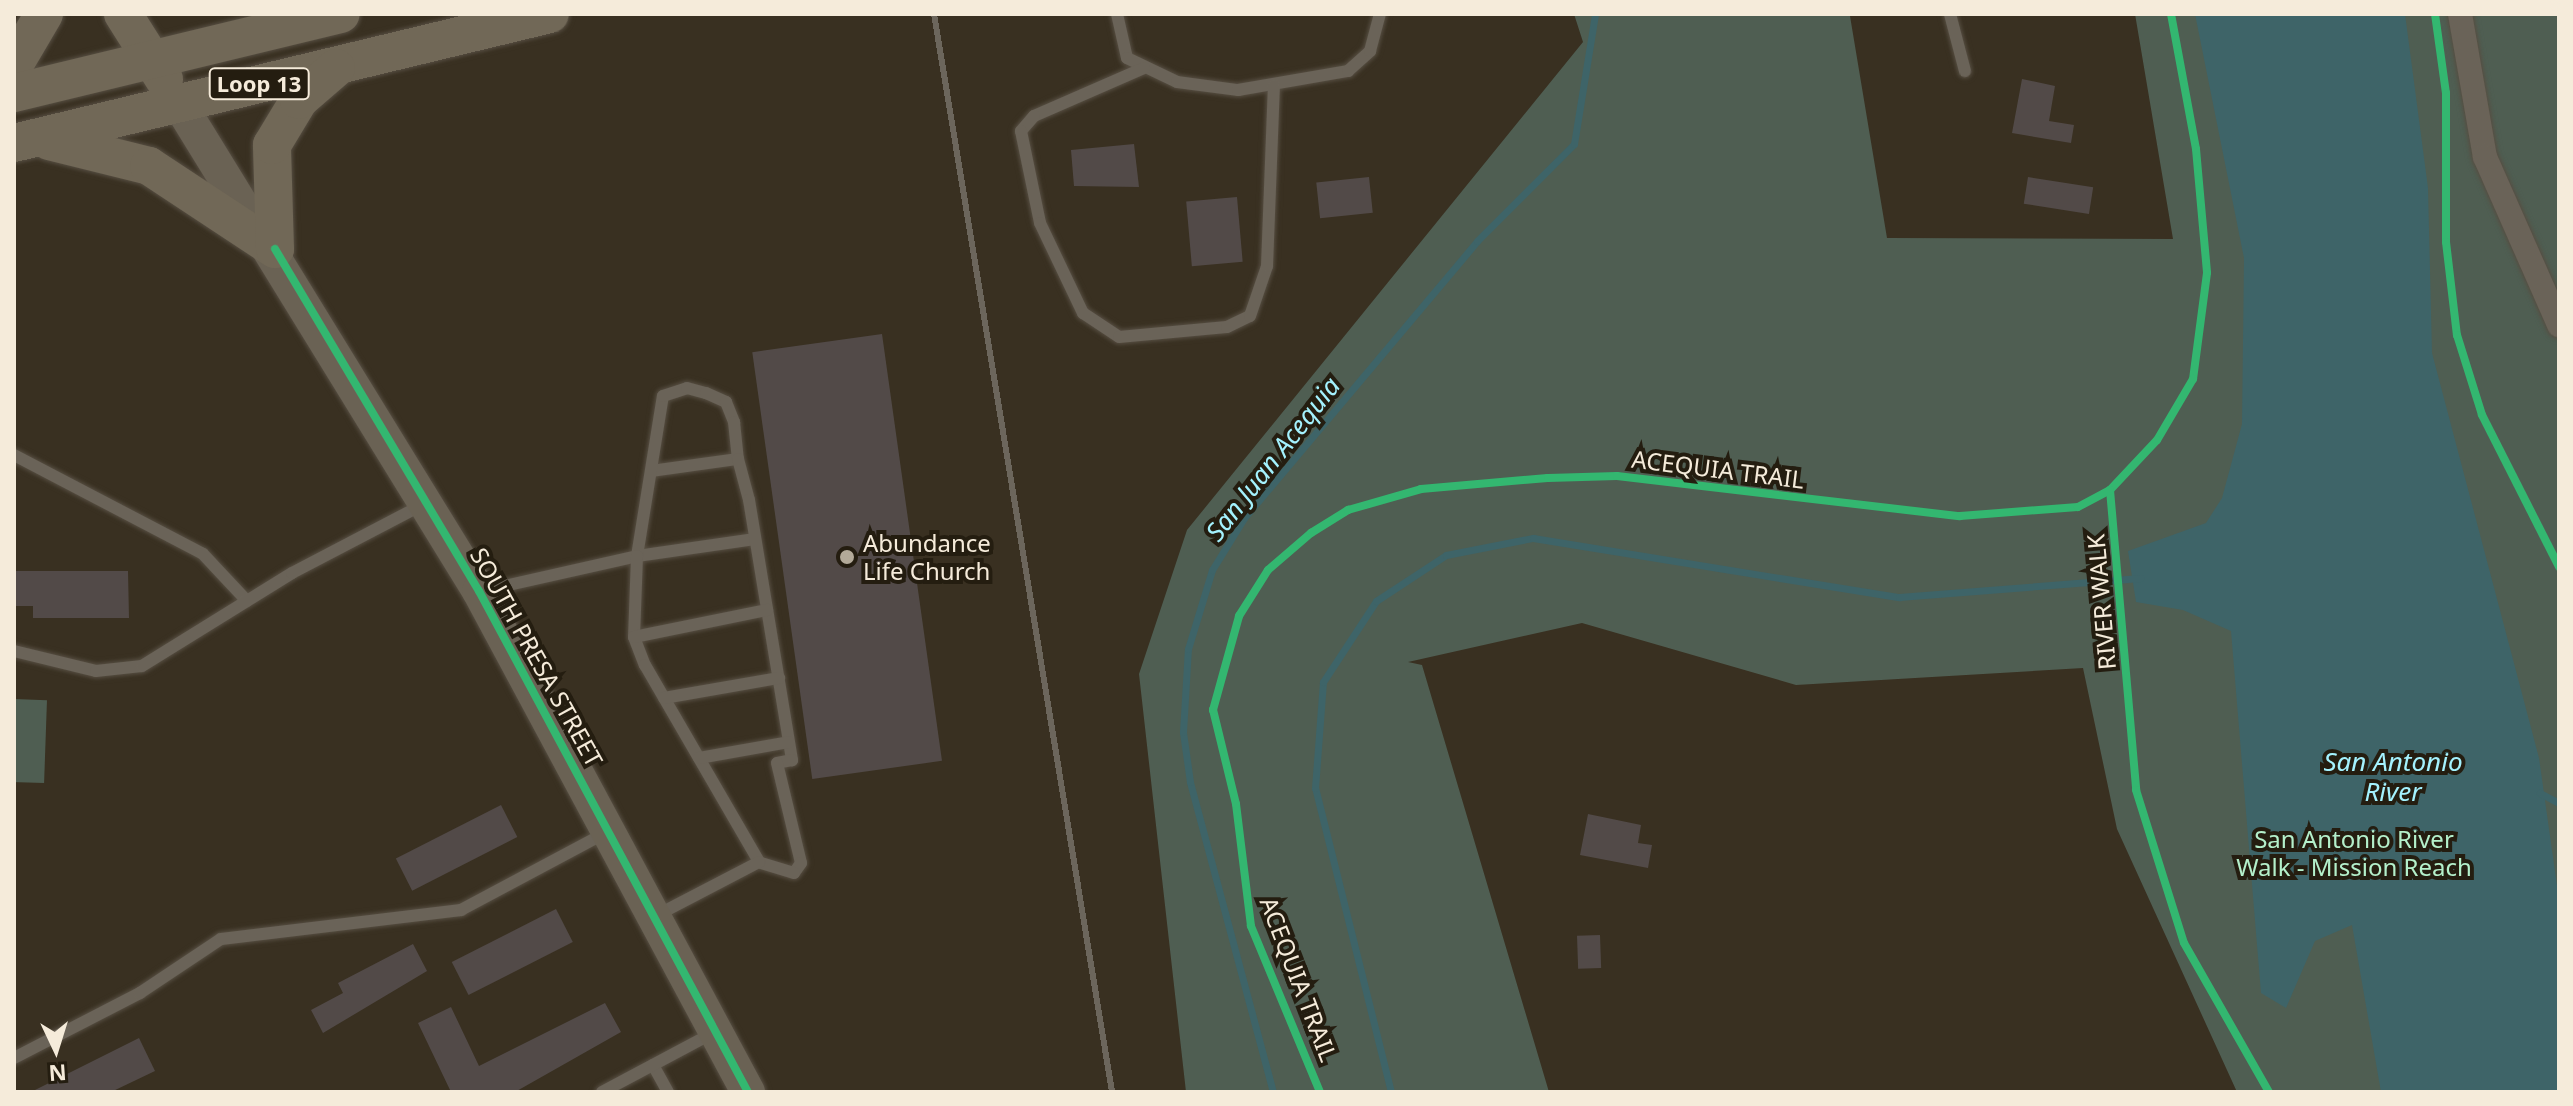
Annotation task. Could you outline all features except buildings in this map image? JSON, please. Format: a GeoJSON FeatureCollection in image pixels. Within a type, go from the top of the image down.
{"type":"FeatureCollection","features":[{"type":"Feature","properties":{"kind":"main road"},"geometry":{"type":"LineString","coordinates":[[14,65],[44,14]]}},
{"type":"Feature","properties":{"kind":"main road","name":"SOUTH PRESA STREET"},"geometry":{"type":"LineString","coordinates":[[123,14],[275,249],[479,591],[657,915],[748,1092]]}},
{"type":"Feature","properties":{"kind":"main road","name":"Loop 13"},"geometry":{"type":"LineString","coordinates":[[14,93],[341,14]]}},
{"type":"Feature","properties":{"kind":"main road","name":"Loop 13"},"geometry":{"type":"LineString","coordinates":[[24,140],[550,14]]}},
{"type":"Feature","properties":{"kind":"main road"},"geometry":{"type":"LineString","coordinates":[[275,249],[272,145],[299,100],[338,66]]}},
{"type":"Feature","properties":{"kind":"main road"},"geometry":{"type":"LineString","coordinates":[[24,140],[149,166],[275,249]]}},
{"type":"Feature","properties":{"kind":"street"},"geometry":{"type":"LineString","coordinates":[[2460,14],[2485,157],[2559,325]]}},
{"type":"Feature","properties":{"kind":"lane"},"geometry":{"type":"LineString","coordinates":[[1117,14],[1127,58],[1144,68],[1219,89],[1274,85],[1357,67],[1380,14]]}},
{"type":"Feature","properties":{"kind":"lane"},"geometry":{"type":"LineString","coordinates":[[1950,14],[1965,71]]}},
{"type":"Feature","properties":{"kind":"lane"},"geometry":{"type":"LineString","coordinates":[[1144,68],[1034,116],[1021,131],[1040,223],[1083,313],[1119,337],[1227,327],[1250,316],[1267,266],[1274,85]]}},
{"type":"Feature","properties":{"kind":"lane"},"geometry":{"type":"LineString","coordinates":[[687,388],[726,402],[755,539],[792,760],[777,763],[801,863],[794,873],[759,862],[664,698],[634,637],[637,556],[651,471],[663,396],[687,388]]}},
{"type":"Feature","properties":{"kind":"lane"},"geometry":{"type":"LineString","coordinates":[[14,455],[203,554],[247,601]]}},
{"type":"Feature","properties":{"kind":"lane"},"geometry":{"type":"LineString","coordinates":[[651,471],[738,459]]}},
{"type":"Feature","properties":{"kind":"lane"},"geometry":{"type":"LineString","coordinates":[[14,651],[96,671],[142,666],[247,601],[427,502]]}},
{"type":"Feature","properties":{"kind":"lane"},"geometry":{"type":"LineString","coordinates":[[479,591],[637,556],[755,539]]}},
{"type":"Feature","properties":{"kind":"lane"},"geometry":{"type":"LineString","coordinates":[[634,637],[767,610]]}},
{"type":"Feature","properties":{"kind":"lane"},"geometry":{"type":"LineString","coordinates":[[664,698],[779,678]]}},
{"type":"Feature","properties":{"kind":"lane"},"geometry":{"type":"LineString","coordinates":[[699,758],[789,742]]}},
{"type":"Feature","properties":{"kind":"lane"},"geometry":{"type":"LineString","coordinates":[[14,1058],[140,993],[221,939],[461,910],[610,830]]}},
{"type":"Feature","properties":{"kind":"lane"},"geometry":{"type":"LineString","coordinates":[[657,915],[759,862]]}},
{"type":"Feature","properties":{"kind":"lane"},"geometry":{"type":"LineString","coordinates":[[602,1092],[716,1032]]}},
{"type":"Feature","properties":{"kind":"lane"},"geometry":{"type":"LineString","coordinates":[[653,1065],[668,1092]]}},
{"type":"Feature","properties":{"kind":"green space","name":"San Antonio River Walk - Mission Reach"},"geometry":{"type":"Polygon","coordinates":[[[1574,14],[1850,16],[1887,238],[2173,239],[2135,14],[2559,14],[2559,1092],[2237,1092],[2117,829],[2083,668],[1796,685],[1582,623],[1408,662],[1422,665],[1549,1092],[1186,1092],[1139,674],[1187,530],[1583,42],[1574,14]]]}},
{"type":"Feature","properties":{"kind":"green space"},"geometry":{"type":"Polygon","coordinates":[[[14,699],[47,700],[44,783],[14,782],[14,699]]]}},
{"type":"Feature","properties":{"kind":"water","name":"San Antonio River"},"geometry":{"type":"Polygon","coordinates":[[[2195,14],[2405,14],[2428,188],[2432,353],[2539,758],[2559,900],[2559,1092],[2381,1092],[2352,925],[2315,941],[2286,1008],[2261,993],[2231,631],[2183,610],[2136,602],[2128,551],[2206,523],[2222,498],[2242,424],[2244,258],[2195,14]]]}},
{"type":"Feature","properties":{"kind":"waterway","name":"San Juan Acequia"},"geometry":{"type":"LineString","coordinates":[[1273,1092],[1190,782],[1183,732],[1188,649],[1212,570],[1244,518],[1477,241],[1574,144],[1595,14]]}},
{"type":"Feature","properties":{"kind":"waterway"},"geometry":{"type":"LineString","coordinates":[[1391,1092],[1315,788],[1323,682],[1376,601],[1446,555],[1533,538],[1899,597],[2140,578]]}},
{"type":"Feature","properties":{"kind":"waterway"},"geometry":{"type":"LineString","coordinates":[[2540,793],[2559,803]]}},
{"type":"Feature","properties":{"kind":"railway"},"geometry":{"type":"LineString","coordinates":[[934,14],[1112,1092]]}},
{"type":"Feature","properties":{"kind":"cycle path","name":"RIVER WALK"},"geometry":{"type":"LineString","coordinates":[[2171,14],[2196,149],[2207,273],[2193,379],[2157,440],[2110,490],[2136,790],[2184,943],[2269,1092]]}},
{"type":"Feature","properties":{"kind":"cycle path"},"geometry":{"type":"LineString","coordinates":[[2435,14],[2446,93],[2446,242],[2457,335],[2482,415],[2559,567]]}},
{"type":"Feature","properties":{"kind":"cycle path"},"geometry":{"type":"LineString","coordinates":[[275,249],[479,591],[748,1092]]}},
{"type":"Feature","properties":{"kind":"cycle path","name":"ACEQUIA TRAIL"},"geometry":{"type":"LineString","coordinates":[[1320,1092],[1251,926],[1236,804],[1213,710],[1239,616],[1268,570],[1311,533],[1348,510],[1421,489],[1548,478],[1617,476],[1960,516],[2078,507],[2110,490]]}},
{"type":"Feature","properties":{"kind":"place","name":"Abundance Life Church"},"geometry":{"type":"Point","coordinates":[847,557]}}]}
